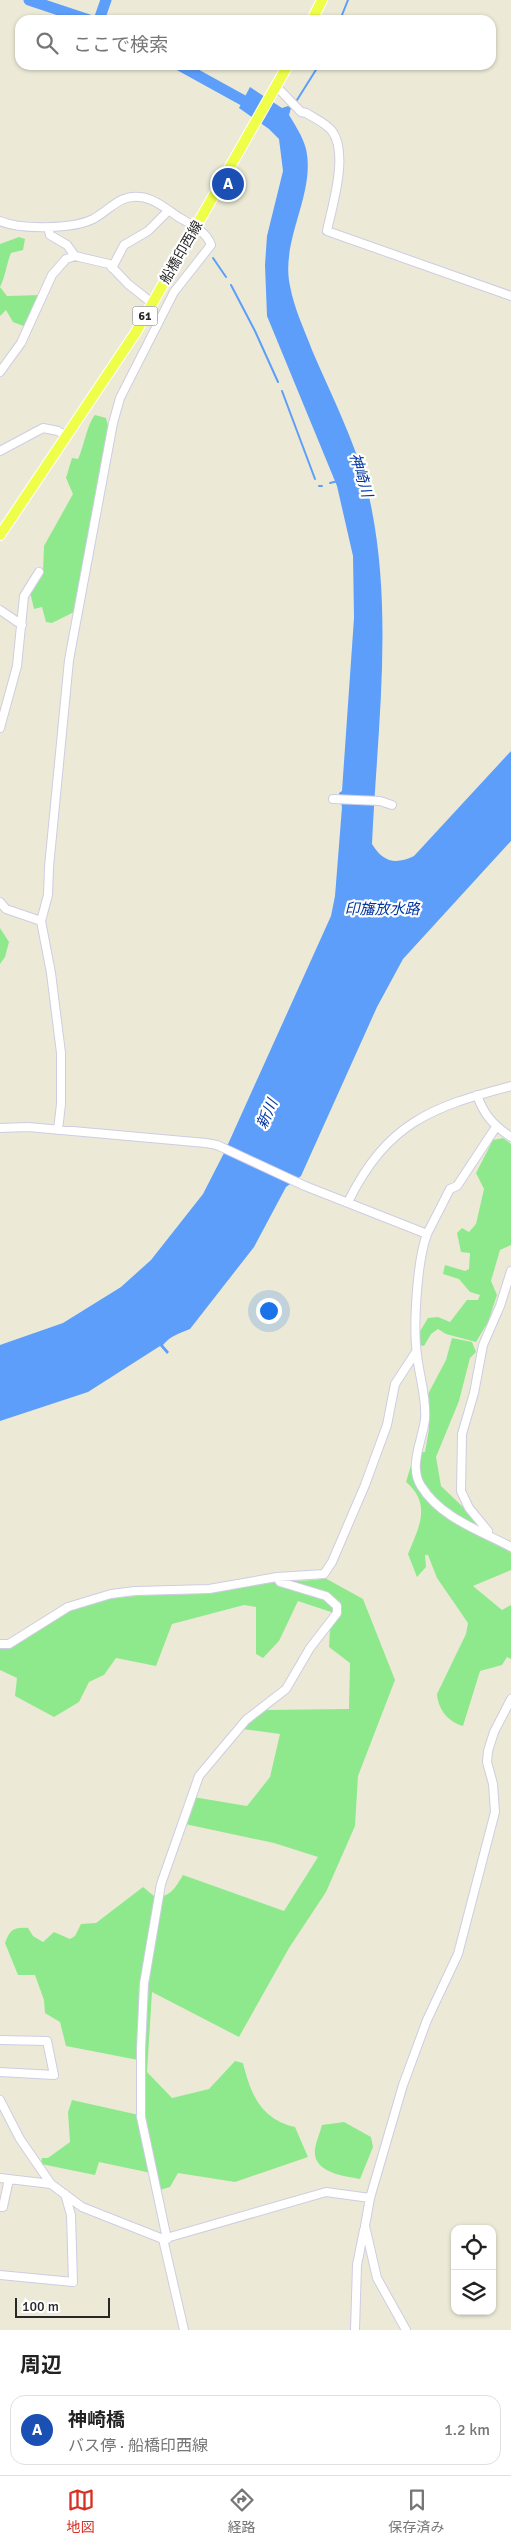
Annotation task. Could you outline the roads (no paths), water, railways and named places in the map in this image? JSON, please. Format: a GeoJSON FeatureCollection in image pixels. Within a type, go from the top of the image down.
{"type":"FeatureCollection","features":[{"type":"Feature","properties":{"kind":"main road"},"geometry":{"type":"LineString","coordinates":[[314,15],[322,0]]}},
{"type":"Feature","properties":{"kind":"main road","name":"船橋印西線"},"geometry":{"type":"LineString","coordinates":[[0,534],[110,372],[285,70]]}},
{"type":"Feature","properties":{"kind":"street"},"geometry":{"type":"LineString","coordinates":[[275,88],[301,112],[306,113],[332,131],[338,154],[338,174],[327,231],[511,296]]}},
{"type":"Feature","properties":{"kind":"street"},"geometry":{"type":"LineString","coordinates":[[0,222],[27,228],[48,227],[92,219],[120,200],[134,196],[143,197],[195,227],[207,236],[211,245],[174,292],[120,398],[113,423],[69,660],[48,895],[41,921],[51,973],[61,1053],[62,1104],[58,1130]]}},
{"type":"Feature","properties":{"kind":"street"},"geometry":{"type":"LineString","coordinates":[[112,268],[124,245],[148,231],[168,211]]}},
{"type":"Feature","properties":{"kind":"street"},"geometry":{"type":"LineString","coordinates":[[48,227],[50,235],[67,245],[75,256]]}},
{"type":"Feature","properties":{"kind":"street"},"geometry":{"type":"LineString","coordinates":[[0,372],[21,343],[52,274],[66,259],[75,256],[100,261],[112,268],[152,302]]}},
{"type":"Feature","properties":{"kind":"street"},"geometry":{"type":"LineString","coordinates":[[0,451],[43,428],[58,431],[66,436]]}},
{"type":"Feature","properties":{"kind":"street"},"geometry":{"type":"LineString","coordinates":[[0,728],[17,666],[24,596],[39,572]]}},
{"type":"Feature","properties":{"kind":"street"},"geometry":{"type":"LineString","coordinates":[[0,610],[22,626]]}},
{"type":"Feature","properties":{"kind":"street"},"geometry":{"type":"LineString","coordinates":[[333,799],[380,801],[392,805]]}},
{"type":"Feature","properties":{"kind":"street"},"geometry":{"type":"LineString","coordinates":[[0,902],[6,909],[41,921]]}},
{"type":"Feature","properties":{"kind":"street"},"geometry":{"type":"LineString","coordinates":[[348,1202],[373,1161],[390,1140],[402,1130],[435,1108],[477,1094],[511,1086]]}},
{"type":"Feature","properties":{"kind":"street"},"geometry":{"type":"LineString","coordinates":[[477,1094],[483,1111],[496,1126],[511,1137]]}},
{"type":"Feature","properties":{"kind":"street"},"geometry":{"type":"LineString","coordinates":[[496,1126],[457,1186],[450,1189],[427,1234],[422,1250],[416,1352],[425,1418],[417,1454],[417,1477],[421,1486],[445,1513],[511,1546]]}},
{"type":"Feature","properties":{"kind":"street"},"geometry":{"type":"LineString","coordinates":[[0,1128],[58,1130],[186,1140],[217,1145],[306,1186],[427,1234]]}},
{"type":"Feature","properties":{"kind":"street"},"geometry":{"type":"LineString","coordinates":[[495,1538],[479,1523],[461,1491],[462,1434],[474,1393],[483,1346],[500,1306],[511,1271]]}},
{"type":"Feature","properties":{"kind":"street"},"geometry":{"type":"LineString","coordinates":[[0,1644],[9,1644],[68,1607],[89,1600],[136,1591],[209,1589],[277,1576],[317,1576],[324,1574],[328,1570],[372,1468],[387,1426],[395,1384],[416,1352]]}},
{"type":"Feature","properties":{"kind":"street"},"geometry":{"type":"LineString","coordinates":[[184,2330],[141,2118],[140,2049],[144,1984],[161,1884],[199,1776],[246,1720],[282,1694],[310,1648],[337,1613],[337,1606],[326,1596],[280,1582],[277,1576]]}},
{"type":"Feature","properties":{"kind":"street"},"geometry":{"type":"LineString","coordinates":[[354,2330],[357,2265],[370,2198],[403,2085],[427,2020],[458,1954],[495,1812],[493,1784],[487,1762],[488,1751],[494,1732],[511,1699]]}},
{"type":"Feature","properties":{"kind":"street"},"geometry":{"type":"LineString","coordinates":[[0,2040],[47,2041],[54,2075],[0,2072]]}},
{"type":"Feature","properties":{"kind":"street"},"geometry":{"type":"LineString","coordinates":[[0,2100],[20,2139],[50,2184],[82,2207],[165,2239],[326,2192],[370,2198]]}},
{"type":"Feature","properties":{"kind":"street"},"geometry":{"type":"LineString","coordinates":[[0,2178],[50,2184]]}},
{"type":"Feature","properties":{"kind":"street"},"geometry":{"type":"LineString","coordinates":[[0,2207],[3,2207],[9,2179]]}},
{"type":"Feature","properties":{"kind":"street"},"geometry":{"type":"LineString","coordinates":[[0,2275],[73,2282],[71,2216],[65,2194]]}},
{"type":"Feature","properties":{"kind":"street"},"geometry":{"type":"LineString","coordinates":[[365,2226],[377,2278],[406,2330]]}},
{"type":"Feature","properties":{"kind":"water","name":"印旛放水路"},"geometry":{"type":"Polygon","coordinates":[[[250,87],[282,108],[288,106],[291,108],[289,115],[306,149],[308,166],[306,183],[293,234],[288,269],[290,286],[312,350],[345,424],[359,462],[370,501],[377,543],[381,586],[382,672],[372,844],[381,855],[390,860],[407,859],[414,856],[511,751],[511,841],[403,959],[377,1007],[301,1176],[286,1187],[254,1247],[190,1329],[175,1335],[163,1345],[169,1352],[167,1354],[160,1346],[88,1392],[0,1421],[0,1345],[63,1323],[121,1287],[151,1260],[203,1194],[224,1153],[331,916],[335,896],[342,807],[339,793],[342,791],[354,618],[353,556],[337,486],[267,316],[265,265],[267,236],[283,171],[279,139],[269,129],[239,108],[250,87]]]}},
{"type":"Feature","properties":{"kind":"waterway","name":"神崎川"},"geometry":{"type":"LineString","coordinates":[[29,0],[74,15]]}},
{"type":"Feature","properties":{"kind":"waterway"},"geometry":{"type":"LineString","coordinates":[[101,15],[106,0]]}},
{"type":"Feature","properties":{"kind":"waterway"},"geometry":{"type":"LineString","coordinates":[[342,15],[348,0]]}},
{"type":"Feature","properties":{"kind":"waterway","name":"神崎川"},"geometry":{"type":"LineString","coordinates":[[188,70],[257,108]]}},
{"type":"Feature","properties":{"kind":"waterway"},"geometry":{"type":"LineString","coordinates":[[297,100],[316,70]]}},
{"type":"Feature","properties":{"kind":"waterway"},"geometry":{"type":"LineString","coordinates":[[213,258],[226,277]]}},
{"type":"Feature","properties":{"kind":"waterway"},"geometry":{"type":"LineString","coordinates":[[231,285],[255,331],[278,382]]}},
{"type":"Feature","properties":{"kind":"waterway"},"geometry":{"type":"LineString","coordinates":[[282,391],[315,479]]}},
{"type":"Feature","properties":{"kind":"waterway"},"geometry":{"type":"LineString","coordinates":[[330,483],[338,481]]}},
{"type":"Feature","properties":{"kind":"place","name":"神崎橋"},"geometry":{"type":"Point","coordinates":[228,184]}},
{"type":"Feature","properties":{"kind":"water label","name":"新川"},"geometry":{"type":"Point","coordinates":[267,1114]}}]}
